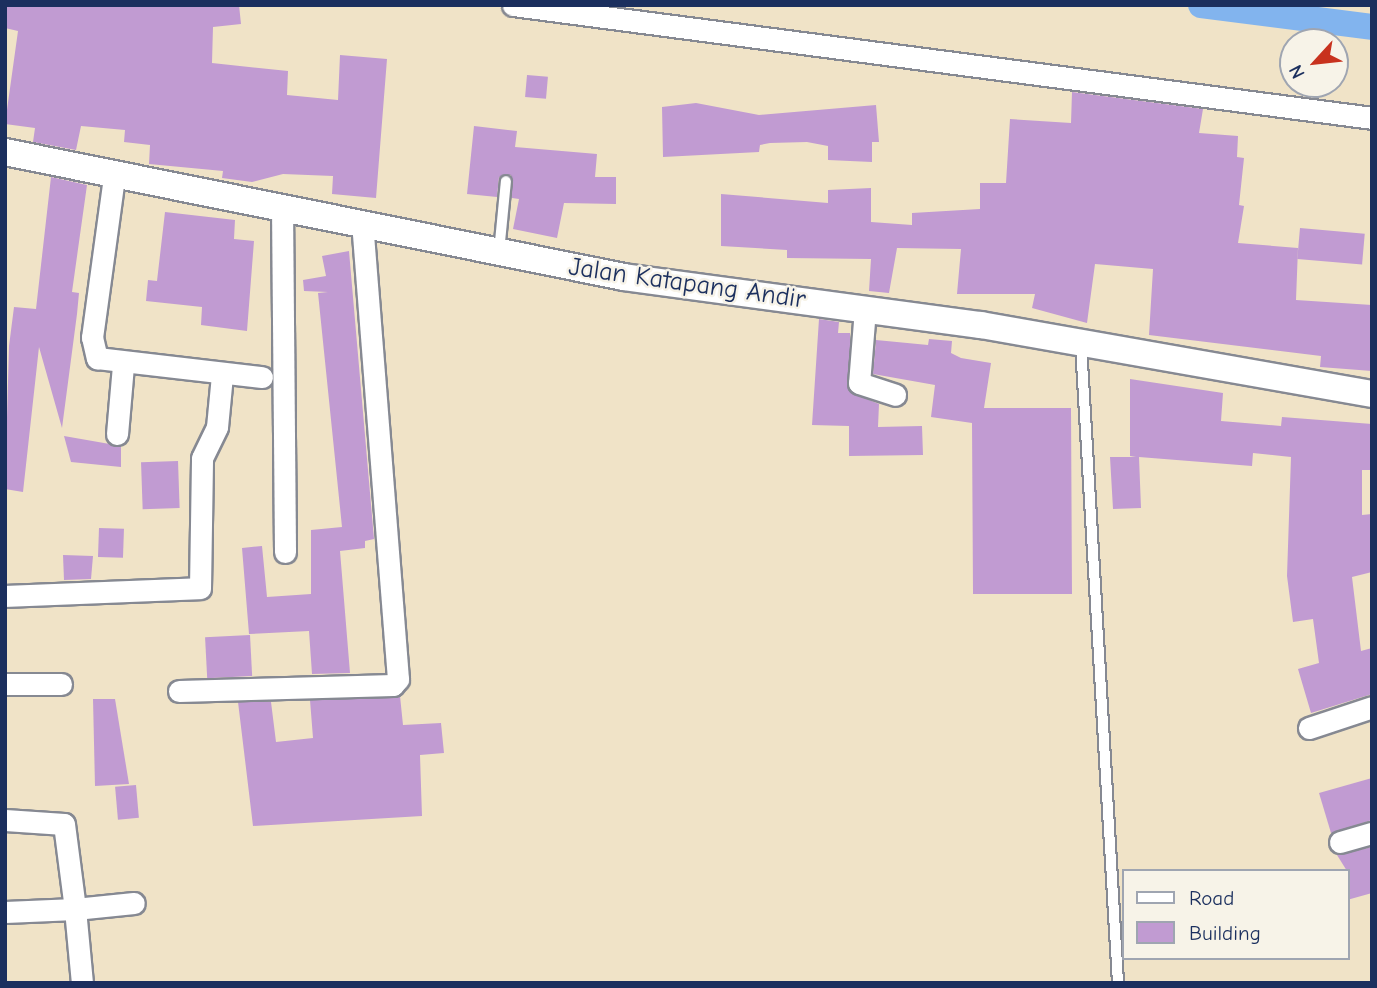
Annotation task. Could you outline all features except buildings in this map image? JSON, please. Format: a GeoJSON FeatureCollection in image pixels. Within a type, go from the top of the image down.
{"type":"FeatureCollection","features":[{"type":"Feature","properties":{"kind":"street"},"geometry":{"type":"LineString","coordinates":[[513,5],[1372,118]]}},
{"type":"Feature","properties":{"kind":"street","name":"Jalan Katapang Andir"},"geometry":{"type":"LineString","coordinates":[[5,152],[114,177],[282,206],[498,254],[866,309],[1372,394]]}},
{"type":"Feature","properties":{"kind":"street"},"geometry":{"type":"LineString","coordinates":[[114,177],[92,337],[97,358],[123,365],[261,377]]}},
{"type":"Feature","properties":{"kind":"street"},"geometry":{"type":"LineString","coordinates":[[282,206],[285,552]]}},
{"type":"Feature","properties":{"kind":"street"},"geometry":{"type":"LineString","coordinates":[[179,691],[393,685],[398,679],[362,225]]}},
{"type":"Feature","properties":{"kind":"street"},"geometry":{"type":"LineString","coordinates":[[866,309],[859,383],[895,396]]}},
{"type":"Feature","properties":{"kind":"street"},"geometry":{"type":"LineString","coordinates":[[117,434],[123,365]]}},
{"type":"Feature","properties":{"kind":"street"},"geometry":{"type":"LineString","coordinates":[[5,596],[200,588],[202,458],[217,427],[222,375]]}},
{"type":"Feature","properties":{"kind":"street"},"geometry":{"type":"LineString","coordinates":[[5,684],[61,684]]}},
{"type":"Feature","properties":{"kind":"street"},"geometry":{"type":"LineString","coordinates":[[1309,728],[1372,707]]}},
{"type":"Feature","properties":{"kind":"street"},"geometry":{"type":"LineString","coordinates":[[5,820],[64,824],[82,983]]}},
{"type":"Feature","properties":{"kind":"street"},"geometry":{"type":"LineString","coordinates":[[1340,842],[1372,833]]}},
{"type":"Feature","properties":{"kind":"street"},"geometry":{"type":"LineString","coordinates":[[5,912],[134,903]]}},
{"type":"Feature","properties":{"kind":"lane"},"geometry":{"type":"LineString","coordinates":[[498,254],[506,181]]}},
{"type":"Feature","properties":{"kind":"lane"},"geometry":{"type":"LineString","coordinates":[[1081,345],[1118,983]]}},
{"type":"Feature","properties":{"kind":"waterway"},"geometry":{"type":"LineString","coordinates":[[1201,5],[1372,27]]}}]}
